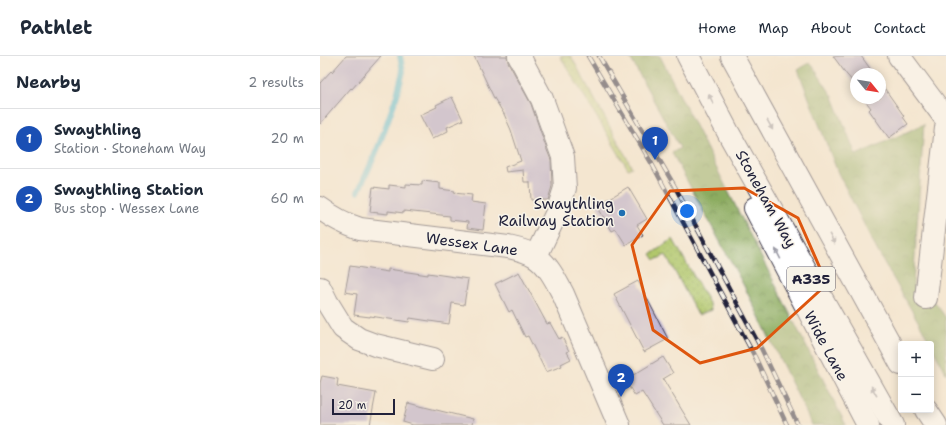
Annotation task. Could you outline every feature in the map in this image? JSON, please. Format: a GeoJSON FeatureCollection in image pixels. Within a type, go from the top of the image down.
{"type":"FeatureCollection","features":[{"type":"Feature","properties":{"kind":"main road"},"geometry":{"type":"LineString","coordinates":[[519,56],[542,99],[563,157],[565,188],[558,210],[536,256]]}},
{"type":"Feature","properties":{"kind":"main road","name":"Stoneham Way"},"geometry":{"type":"LineString","coordinates":[[688,56],[729,134],[893,425]]}},
{"type":"Feature","properties":{"kind":"main road","name":"A335"},"geometry":{"type":"LineString","coordinates":[[732,56],[898,359]]}},
{"type":"Feature","properties":{"kind":"main road"},"geometry":{"type":"LineString","coordinates":[[899,56],[946,119]]}},
{"type":"Feature","properties":{"kind":"main road"},"geometry":{"type":"LineString","coordinates":[[926,298],[946,128]]}},
{"type":"Feature","properties":{"kind":"main road","name":"Wide Lane"},"geometry":{"type":"LineString","coordinates":[[729,134],[747,194],[868,425]]}},
{"type":"Feature","properties":{"kind":"main road","name":"Wessex Lane"},"geometry":{"type":"LineString","coordinates":[[320,208],[332,217],[360,229],[508,247],[523,250],[536,256],[556,279],[620,425]]}},
{"type":"Feature","properties":{"kind":"main road"},"geometry":{"type":"LineString","coordinates":[[320,288],[343,328],[359,339],[374,355],[433,359]]}},
{"type":"Feature","properties":{"kind":"main road"},"geometry":{"type":"LineString","coordinates":[[925,425],[926,413]]}},
{"type":"Feature","properties":{"kind":"main road"},"geometry":{"type":"LineString","coordinates":[[928,413],[936,425]]}},
{"type":"Feature","properties":{"kind":"highlighted area"},"geometry":{"type":"Polygon","coordinates":[[[744,188],[798,218],[827,284],[757,348],[700,363],[653,330],[632,245],[670,191],[744,188]]]}},
{"type":"Feature","properties":{"kind":"green space"},"geometry":{"type":"Polygon","coordinates":[[[560,56],[571,56],[632,167],[628,169],[560,56]]]}},
{"type":"Feature","properties":{"kind":"green space"},"geometry":{"type":"Polygon","coordinates":[[[629,56],[660,56],[846,425],[812,425],[744,286],[672,153],[680,148],[629,56]]]}},
{"type":"Feature","properties":{"kind":"green space"},"geometry":{"type":"Polygon","coordinates":[[[810,62],[833,97],[856,155],[924,124],[913,286],[936,303],[946,318],[946,374],[934,351],[934,341],[929,341],[878,252],[838,173],[798,70],[810,62]]]}},
{"type":"Feature","properties":{"kind":"green space"},"geometry":{"type":"Polygon","coordinates":[[[673,239],[710,305],[711,310],[698,315],[666,255],[655,260],[651,254],[673,239]]]}},
{"type":"Feature","properties":{"kind":"building"},"geometry":{"type":"Polygon","coordinates":[[[346,56],[381,56],[320,124],[320,83],[346,56]]]}},
{"type":"Feature","properties":{"kind":"building"},"geometry":{"type":"Polygon","coordinates":[[[474,56],[507,56],[508,62],[531,104],[551,160],[552,186],[548,200],[531,200],[530,182],[524,182],[523,170],[506,172],[505,167],[521,161],[504,114],[494,98],[474,56]]]}},
{"type":"Feature","properties":{"kind":"building"},"geometry":{"type":"Polygon","coordinates":[[[833,56],[861,56],[870,68],[850,68],[850,78],[833,56]]]}},
{"type":"Feature","properties":{"kind":"building"},"geometry":{"type":"Polygon","coordinates":[[[886,90],[908,124],[889,138],[869,110],[871,108],[868,104],[886,104],[886,90]]]}},
{"type":"Feature","properties":{"kind":"building"},"geometry":{"type":"Polygon","coordinates":[[[452,97],[463,120],[447,127],[448,131],[432,139],[420,115],[437,107],[436,105],[452,97]]]}},
{"type":"Feature","properties":{"kind":"building"},"geometry":{"type":"Polygon","coordinates":[[[422,181],[440,183],[440,189],[455,191],[454,193],[472,195],[471,202],[486,204],[483,230],[467,228],[468,222],[450,220],[450,216],[404,211],[404,213],[388,211],[388,214],[370,212],[373,187],[389,189],[389,185],[406,187],[406,184],[422,185],[422,181]]]}},
{"type":"Feature","properties":{"kind":"building","name":"Swaythling Railway Station"},"geometry":{"type":"Polygon","coordinates":[[[628,187],[647,219],[637,225],[643,235],[626,245],[616,229],[612,231],[597,206],[628,187]]]}},
{"type":"Feature","properties":{"kind":"building"},"geometry":{"type":"Polygon","coordinates":[[[350,266],[388,272],[388,269],[468,279],[464,305],[452,303],[449,324],[410,318],[409,322],[354,315],[357,294],[345,292],[350,266]]]}},
{"type":"Feature","properties":{"kind":"building"},"geometry":{"type":"Polygon","coordinates":[[[519,272],[547,324],[550,323],[559,339],[562,337],[569,351],[567,352],[571,359],[561,364],[562,366],[546,372],[528,336],[525,337],[512,310],[509,312],[495,284],[519,272]]]}},
{"type":"Feature","properties":{"kind":"building"},"geometry":{"type":"Polygon","coordinates":[[[638,281],[668,339],[644,352],[614,294],[638,281]]]}},
{"type":"Feature","properties":{"kind":"building"},"geometry":{"type":"Polygon","coordinates":[[[663,357],[673,373],[663,379],[691,425],[663,425],[642,392],[635,396],[625,380],[663,357]]]}},
{"type":"Feature","properties":{"kind":"building"},"geometry":{"type":"Polygon","coordinates":[[[322,376],[338,379],[337,386],[376,393],[370,425],[320,425],[320,383],[322,376]]]}},
{"type":"Feature","properties":{"kind":"building"},"geometry":{"type":"Polygon","coordinates":[[[408,403],[473,419],[472,425],[413,425],[403,422],[408,403]]]}},
{"type":"Feature","properties":{"kind":"waterway"},"geometry":{"type":"LineString","coordinates":[[358,192],[379,145],[397,95],[403,71],[400,56]]}},
{"type":"Feature","properties":{"kind":"railway"},"geometry":{"type":"LineString","coordinates":[[588,56],[652,164],[755,357],[787,425]]}},
{"type":"Feature","properties":{"kind":"railway"},"geometry":{"type":"LineString","coordinates":[[599,56],[674,185],[762,350],[798,425]]}},
{"type":"Feature","properties":{"kind":"place","name":"Swaythling"},"geometry":{"type":"Point","coordinates":[655,160]}},
{"type":"Feature","properties":{"kind":"place","name":"Swaythling Railway Station"},"geometry":{"type":"Point","coordinates":[622,213]}},
{"type":"Feature","properties":{"kind":"place","name":"Swaythling Station"},"geometry":{"type":"Point","coordinates":[621,397]}}]}
